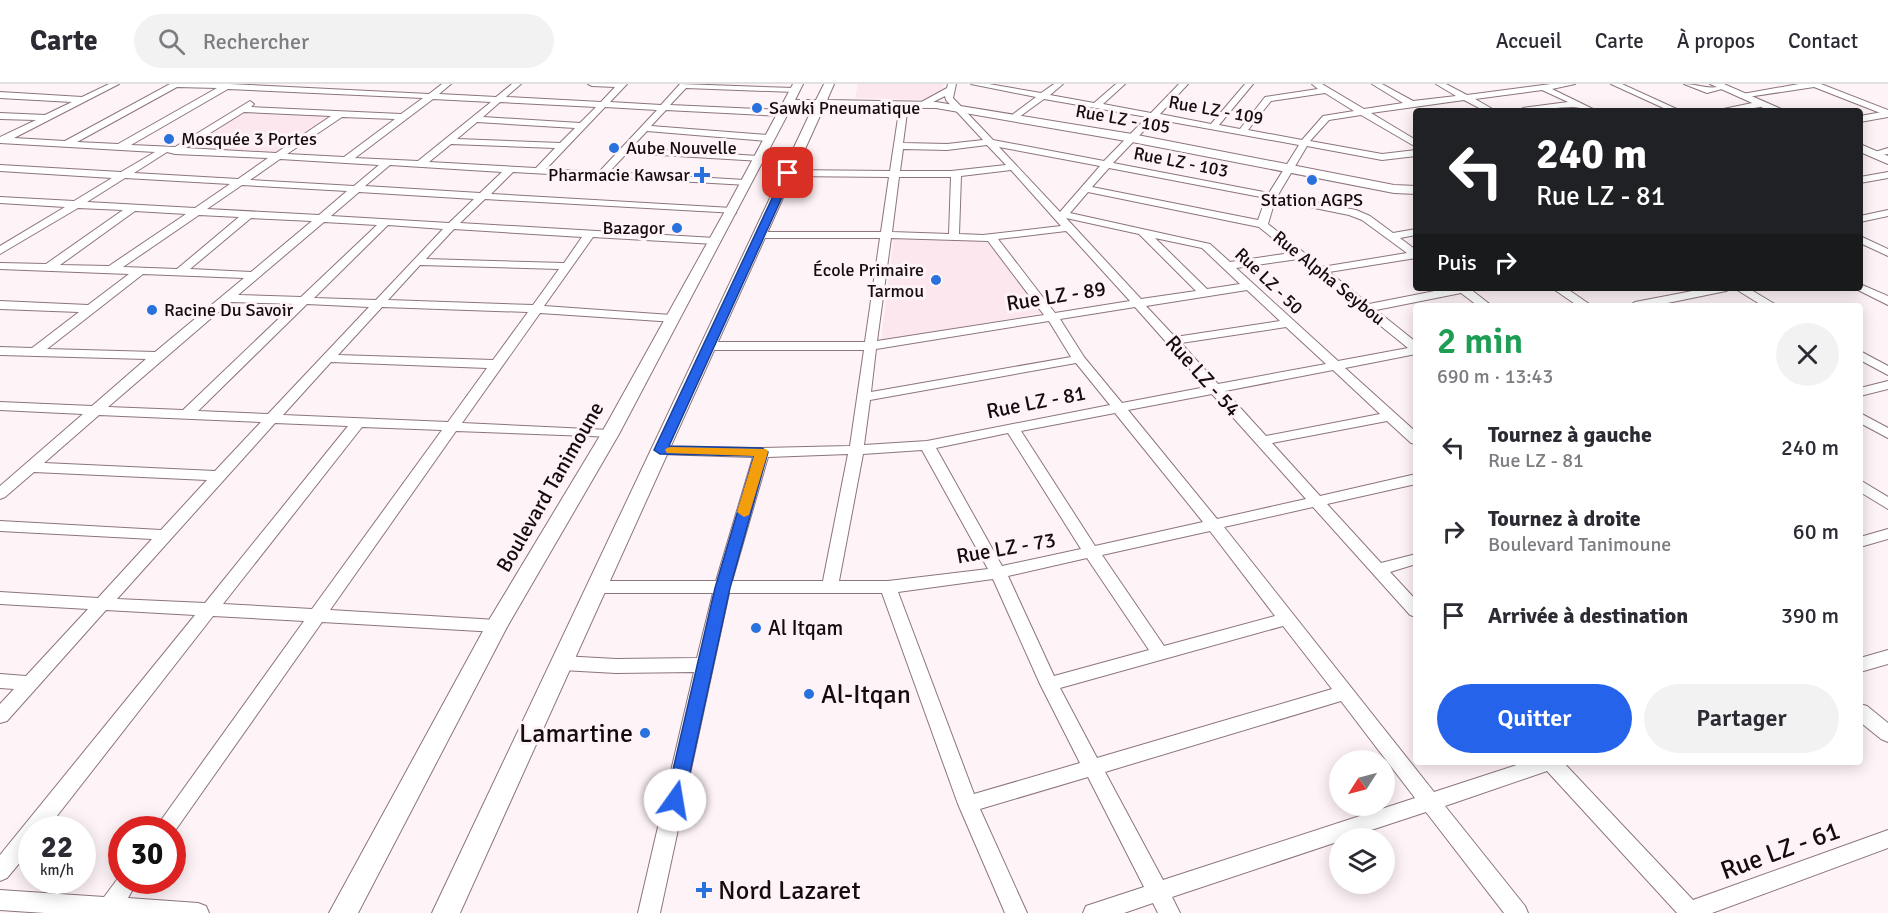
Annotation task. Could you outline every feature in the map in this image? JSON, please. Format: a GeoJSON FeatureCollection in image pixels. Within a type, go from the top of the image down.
{"type":"FeatureCollection","features":[{"type":"Feature","properties":{"kind":"main road"},"geometry":{"type":"LineString","coordinates":[[446,913],[595,587],[830,84]]}},
{"type":"Feature","properties":{"kind":"main road"},"geometry":{"type":"LineString","coordinates":[[1705,84],[1773,108]]}},
{"type":"Feature","properties":{"kind":"main road"},"geometry":{"type":"LineString","coordinates":[[1717,87],[1764,108]]}},
{"type":"Feature","properties":{"kind":"main road","name":"Rue LZ - 105"},"geometry":{"type":"LineString","coordinates":[[790,98],[820,104],[920,105],[958,108],[1132,138],[1413,192]]}},
{"type":"Feature","properties":{"kind":"main road","name":"Boulevard Tanimoune"},"geometry":{"type":"LineString","coordinates":[[343,913],[497,626],[610,434],[732,211],[790,98]]}},
{"type":"Feature","properties":{"kind":"main road"},"geometry":{"type":"LineString","coordinates":[[1863,120],[1888,113]]}},
{"type":"Feature","properties":{"kind":"main road"},"geometry":{"type":"LineString","coordinates":[[1863,121],[1888,119]]}},
{"type":"Feature","properties":{"kind":"main road"},"geometry":{"type":"LineString","coordinates":[[1863,147],[1886,155]]}},
{"type":"Feature","properties":{"kind":"street"},"geometry":{"type":"LineString","coordinates":[[0,88],[10,84]]}},
{"type":"Feature","properties":{"kind":"street"},"geometry":{"type":"LineString","coordinates":[[1,141],[115,84]]}},
{"type":"Feature","properties":{"kind":"street"},"geometry":{"type":"LineString","coordinates":[[66,144],[176,84],[279,87],[663,108],[790,98]]}},
{"type":"Feature","properties":{"kind":"street"},"geometry":{"type":"LineString","coordinates":[[346,160],[447,84]]}},
{"type":"Feature","properties":{"kind":"street"},"geometry":{"type":"LineString","coordinates":[[422,164],[517,84]]}},
{"type":"Feature","properties":{"kind":"street"},"geometry":{"type":"LineString","coordinates":[[592,84],[622,85]]}},
{"type":"Feature","properties":{"kind":"street"},"geometry":{"type":"LineString","coordinates":[[602,174],[685,84],[790,98]]}},
{"type":"Feature","properties":{"kind":"street","name":"Rue LZ - 109"},"geometry":{"type":"LineString","coordinates":[[975,84],[1387,157],[1413,153]]}},
{"type":"Feature","properties":{"kind":"street"},"geometry":{"type":"LineString","coordinates":[[1015,117],[1059,84]]}},
{"type":"Feature","properties":{"kind":"street"},"geometry":{"type":"LineString","coordinates":[[1097,105],[1121,84]]}},
{"type":"Feature","properties":{"kind":"street"},"geometry":{"type":"LineString","coordinates":[[1063,221],[1084,189],[1184,84]]}},
{"type":"Feature","properties":{"kind":"street"},"geometry":{"type":"LineString","coordinates":[[1214,126],[1249,84]]}},
{"type":"Feature","properties":{"kind":"street"},"geometry":{"type":"LineString","coordinates":[[1316,84],[1413,142]]}},
{"type":"Feature","properties":{"kind":"street"},"geometry":{"type":"LineString","coordinates":[[1376,84],[1419,108]]}},
{"type":"Feature","properties":{"kind":"street"},"geometry":{"type":"LineString","coordinates":[[1440,84],[1486,108]]}},
{"type":"Feature","properties":{"kind":"street","name":"Rue Alpha Seybou"},"geometry":{"type":"LineString","coordinates":[[1413,346],[1322,270],[1262,224],[1272,196],[1288,168],[1326,118],[1540,86],[1571,84]]}},
{"type":"Feature","properties":{"kind":"street"},"geometry":{"type":"LineString","coordinates":[[1616,84],[1670,108]]}},
{"type":"Feature","properties":{"kind":"street"},"geometry":{"type":"LineString","coordinates":[[1688,84],[1707,91],[1717,87]]}},
{"type":"Feature","properties":{"kind":"street"},"geometry":{"type":"LineString","coordinates":[[1741,95],[1816,84],[1888,113]]}},
{"type":"Feature","properties":{"kind":"street"},"geometry":{"type":"LineString","coordinates":[[120,147],[229,85]]}},
{"type":"Feature","properties":{"kind":"street"},"geometry":{"type":"LineString","coordinates":[[538,171],[622,85]]}},
{"type":"Feature","properties":{"kind":"street"},"geometry":{"type":"LineString","coordinates":[[1540,86],[1586,108]]}},
{"type":"Feature","properties":{"kind":"street"},"geometry":{"type":"LineString","coordinates":[[175,151],[279,87]]}},
{"type":"Feature","properties":{"kind":"street"},"geometry":{"type":"LineString","coordinates":[[920,105],[951,87]]}},
{"type":"Feature","properties":{"kind":"street","name":"Rue LZ - 54"},"geometry":{"type":"LineString","coordinates":[[951,87],[949,98],[1173,341],[1413,608]]}},
{"type":"Feature","properties":{"kind":"street"},"geometry":{"type":"LineString","coordinates":[[1242,132],[1268,99],[1327,90]]}},
{"type":"Feature","properties":{"kind":"street"},"geometry":{"type":"LineString","coordinates":[[0,95],[82,100]]}},
{"type":"Feature","properties":{"kind":"street"},"geometry":{"type":"LineString","coordinates":[[1546,108],[1577,104]]}},
{"type":"Feature","properties":{"kind":"street"},"geometry":{"type":"LineString","coordinates":[[830,588],[856,451],[869,346],[887,235],[892,174],[904,105]]}},
{"type":"Feature","properties":{"kind":"street"},"geometry":{"type":"LineString","coordinates":[[1738,108],[1757,105]]}},
{"type":"Feature","properties":{"kind":"street"},"geometry":{"type":"LineString","coordinates":[[241,109],[403,117]]}},
{"type":"Feature","properties":{"kind":"street"},"geometry":{"type":"LineString","coordinates":[[111,270],[341,114]]}},
{"type":"Feature","properties":{"kind":"street"},"geometry":{"type":"LineString","coordinates":[[0,116],[46,118]]}},
{"type":"Feature","properties":{"kind":"street"},"geometry":{"type":"LineString","coordinates":[[475,119],[581,126]]}},
{"type":"Feature","properties":{"kind":"street"},"geometry":{"type":"LineString","coordinates":[[645,128],[768,138]]}},
{"type":"Feature","properties":{"kind":"street"},"geometry":{"type":"LineString","coordinates":[[1,141],[745,183]]}},
{"type":"Feature","properties":{"kind":"street"},"geometry":{"type":"LineString","coordinates":[[450,141],[562,146]]}},
{"type":"Feature","properties":{"kind":"street","name":"Rue LZ - 103"},"geometry":{"type":"LineString","coordinates":[[898,146],[947,147],[989,142],[1352,212],[1366,218],[1413,253]]}},
{"type":"Feature","properties":{"kind":"street"},"geometry":{"type":"LineString","coordinates":[[0,251],[164,150]]}},
{"type":"Feature","properties":{"kind":"street"},"geometry":{"type":"LineString","coordinates":[[625,150],[758,159]]}},
{"type":"Feature","properties":{"kind":"street"},"geometry":{"type":"LineString","coordinates":[[0,494],[158,356],[387,163]]}},
{"type":"Feature","properties":{"kind":"street"},"geometry":{"type":"LineString","coordinates":[[788,173],[956,174],[1012,167]]}},
{"type":"Feature","properties":{"kind":"street"},"geometry":{"type":"LineString","coordinates":[[0,168],[732,211]]}},
{"type":"Feature","properties":{"kind":"street"},"geometry":{"type":"LineString","coordinates":[[0,716],[417,262],[480,196],[511,169]]}},
{"type":"Feature","properties":{"kind":"street"},"geometry":{"type":"LineString","coordinates":[[954,238],[956,174]]}},
{"type":"Feature","properties":{"kind":"street"},"geometry":{"type":"LineString","coordinates":[[1863,179],[1888,175]]}},
{"type":"Feature","properties":{"kind":"street"},"geometry":{"type":"LineString","coordinates":[[1084,189],[1262,224]]}},
{"type":"Feature","properties":{"kind":"street"},"geometry":{"type":"LineString","coordinates":[[3,202],[134,207],[715,241]]}},
{"type":"Feature","properties":{"kind":"street"},"geometry":{"type":"LineString","coordinates":[[48,268],[134,207]]}},
{"type":"Feature","properties":{"kind":"street"},"geometry":{"type":"LineString","coordinates":[[1863,218],[1888,213]]}},
{"type":"Feature","properties":{"kind":"street"},"geometry":{"type":"LineString","coordinates":[[180,272],[249,214]]}},
{"type":"Feature","properties":{"kind":"street","name":"Rue LZ - 50"},"geometry":{"type":"LineString","coordinates":[[760,235],[991,238],[1063,221],[1143,231],[1206,246],[1413,437]]}},
{"type":"Feature","properties":{"kind":"street"},"geometry":{"type":"LineString","coordinates":[[186,415],[386,222]]}},
{"type":"Feature","properties":{"kind":"street"},"geometry":{"type":"LineString","coordinates":[[1143,231],[1204,292]]}},
{"type":"Feature","properties":{"kind":"street"},"geometry":{"type":"LineString","coordinates":[[1391,236],[1413,232]]}},
{"type":"Feature","properties":{"kind":"street"},"geometry":{"type":"LineString","coordinates":[[174,816],[589,235]]}},
{"type":"Feature","properties":{"kind":"street"},"geometry":{"type":"LineString","coordinates":[[991,238],[1052,316],[1079,358],[1212,523],[1517,913]]}},
{"type":"Feature","properties":{"kind":"street"},"geometry":{"type":"LineString","coordinates":[[1863,240],[1888,253]]}},
{"type":"Feature","properties":{"kind":"street"},"geometry":{"type":"LineString","coordinates":[[1228,266],[1302,255]]}},
{"type":"Feature","properties":{"kind":"street"},"geometry":{"type":"LineString","coordinates":[[1322,270],[1413,255]]}},
{"type":"Feature","properties":{"kind":"street"},"geometry":{"type":"LineString","coordinates":[[417,262],[566,266]]}},
{"type":"Feature","properties":{"kind":"street"},"geometry":{"type":"LineString","coordinates":[[0,266],[253,275]]}},
{"type":"Feature","properties":{"kind":"street"},"geometry":{"type":"LineString","coordinates":[[35,352],[140,271]]}},
{"type":"Feature","properties":{"kind":"street","name":"Rue LZ - 89"},"geometry":{"type":"LineString","coordinates":[[708,346],[869,346],[1248,286]]}},
{"type":"Feature","properties":{"kind":"street"},"geometry":{"type":"LineString","coordinates":[[1863,288],[1888,301]]}},
{"type":"Feature","properties":{"kind":"street"},"geometry":{"type":"LineString","coordinates":[[1367,308],[1453,291]]}},
{"type":"Feature","properties":{"kind":"street"},"geometry":{"type":"LineString","coordinates":[[1466,291],[1482,303]]}},
{"type":"Feature","properties":{"kind":"street"},"geometry":{"type":"LineString","coordinates":[[1563,291],[1581,303]]}},
{"type":"Feature","properties":{"kind":"street"},"geometry":{"type":"LineString","coordinates":[[1650,303],[1711,291]]}},
{"type":"Feature","properties":{"kind":"street"},"geometry":{"type":"LineString","coordinates":[[1745,291],[1767,303]]}},
{"type":"Feature","properties":{"kind":"street"},"geometry":{"type":"LineString","coordinates":[[227,298],[536,309],[671,319]]}},
{"type":"Feature","properties":{"kind":"street"},"geometry":{"type":"LineString","coordinates":[[0,305],[90,309]]}},
{"type":"Feature","properties":{"kind":"street"},"geometry":{"type":"LineString","coordinates":[[1173,341],[1287,323]]}},
{"type":"Feature","properties":{"kind":"street","name":"Rue LZ - 81"},"geometry":{"type":"LineString","coordinates":[[660,450],[856,451],[927,445],[1413,350]]}},
{"type":"Feature","properties":{"kind":"street"},"geometry":{"type":"LineString","coordinates":[[0,351],[158,356]]}},
{"type":"Feature","properties":{"kind":"street"},"geometry":{"type":"LineString","coordinates":[[1863,357],[1888,371]]}},
{"type":"Feature","properties":{"kind":"street"},"geometry":{"type":"LineString","coordinates":[[329,358],[495,364]]}},
{"type":"Feature","properties":{"kind":"street"},"geometry":{"type":"LineString","coordinates":[[863,398],[1079,358]]}},
{"type":"Feature","properties":{"kind":"street"},"geometry":{"type":"LineString","coordinates":[[1863,391],[1888,385]]}},
{"type":"Feature","properties":{"kind":"street"},"geometry":{"type":"LineString","coordinates":[[2,408],[610,434]]}},
{"type":"Feature","properties":{"kind":"street"},"geometry":{"type":"LineString","coordinates":[[1262,441],[1390,416]]}},
{"type":"Feature","properties":{"kind":"street"},"geometry":{"type":"LineString","coordinates":[[1863,419],[1888,434]]}},
{"type":"Feature","properties":{"kind":"street"},"geometry":{"type":"LineString","coordinates":[[44,816],[359,422]]}},
{"type":"Feature","properties":{"kind":"street"},"geometry":{"type":"LineString","coordinates":[[1012,428],[1092,553],[1160,652]]}},
{"type":"Feature","properties":{"kind":"street"},"geometry":{"type":"LineString","coordinates":[[927,445],[998,573],[1049,684],[1169,913]]}},
{"type":"Feature","properties":{"kind":"street"},"geometry":{"type":"LineString","coordinates":[[649,913],[722,588],[762,452]]}},
{"type":"Feature","properties":{"kind":"street"},"geometry":{"type":"LineString","coordinates":[[31,467],[219,476]]}},
{"type":"Feature","properties":{"kind":"street","name":"Rue LZ - 73"},"geometry":{"type":"LineString","coordinates":[[595,587],[888,587],[998,573],[1314,500],[1413,480]]}},
{"type":"Feature","properties":{"kind":"street"},"geometry":{"type":"LineString","coordinates":[[1863,488],[1888,504]]}},
{"type":"Feature","properties":{"kind":"street"},"geometry":{"type":"LineString","coordinates":[[0,526],[165,535]]}},
{"type":"Feature","properties":{"kind":"street"},"geometry":{"type":"LineString","coordinates":[[1863,541],[1888,534]]}},
{"type":"Feature","properties":{"kind":"street"},"geometry":{"type":"LineString","coordinates":[[1378,568],[1413,560]]}},
{"type":"Feature","properties":{"kind":"street"},"geometry":{"type":"LineString","coordinates":[[888,587],[968,804],[1016,913]]}},
{"type":"Feature","properties":{"kind":"street"},"geometry":{"type":"LineString","coordinates":[[0,598],[497,626]]}},
{"type":"Feature","properties":{"kind":"street"},"geometry":{"type":"LineString","coordinates":[[1049,684],[1285,619]]}},
{"type":"Feature","properties":{"kind":"street"},"geometry":{"type":"LineString","coordinates":[[1863,664],[1888,657]]}},
{"type":"Feature","properties":{"kind":"street"},"geometry":{"type":"LineString","coordinates":[[562,663],[616,666],[705,665]]}},
{"type":"Feature","properties":{"kind":"street"},"geometry":{"type":"LineString","coordinates":[[0,681],[31,683]]}},
{"type":"Feature","properties":{"kind":"street"},"geometry":{"type":"LineString","coordinates":[[968,804],[1344,693]]}},
{"type":"Feature","properties":{"kind":"street"},"geometry":{"type":"LineString","coordinates":[[1863,713],[1888,734]]}},
{"type":"Feature","properties":{"kind":"street"},"geometry":{"type":"LineString","coordinates":[[1094,913],[1542,765]]}},
{"type":"Feature","properties":{"kind":"street"},"geometry":{"type":"LineString","coordinates":[[1554,765],[1691,912]]}},
{"type":"Feature","properties":{"kind":"street","name":"Rue LZ - 61"},"geometry":{"type":"LineString","coordinates":[[1691,912],[1888,839]]}},
{"type":"Feature","properties":{"kind":"street"},"geometry":{"type":"LineString","coordinates":[[0,871],[18,848]]}},
{"type":"Feature","properties":{"kind":"street"},"geometry":{"type":"LineString","coordinates":[[107,910],[118,894]]}},
{"type":"Feature","properties":{"kind":"street"},"geometry":{"type":"LineString","coordinates":[[0,900],[107,910],[198,913]]}},
{"type":"Feature","properties":{"kind":"shaded area"},"geometry":{"type":"Polygon","coordinates":[[[858,84],[944,84],[941,94],[922,100],[855,98],[858,84]]]}},
{"type":"Feature","properties":{"kind":"shaded area"},"geometry":{"type":"Polygon","coordinates":[[[247,110],[333,115],[277,152],[185,147],[247,110]]]}},
{"type":"Feature","properties":{"kind":"shaded area"},"geometry":{"type":"Polygon","coordinates":[[[894,237],[990,240],[1045,313],[881,340],[894,237]]]}},
{"type":"Feature","properties":{"kind":"slow traffic"},"geometry":{"type":"LineString","coordinates":[[671,450],[722,453],[762,452],[744,512]]}},
{"type":"Feature","properties":{"kind":"place","name":"Sawki Pneumatique"},"geometry":{"type":"Point","coordinates":[757,108]}},
{"type":"Feature","properties":{"kind":"place","name":"Mosquée 3 Portes"},"geometry":{"type":"Point","coordinates":[169,139]}},
{"type":"Feature","properties":{"kind":"place","name":"Aube Nouvelle"},"geometry":{"type":"Point","coordinates":[614,148]}},
{"type":"Feature","properties":{"kind":"place","name":"Pharmacie Kawsar"},"geometry":{"type":"Point","coordinates":[702,175]}},
{"type":"Feature","properties":{"kind":"place","name":"Station AGPS"},"geometry":{"type":"Point","coordinates":[1312,180]}},
{"type":"Feature","properties":{"kind":"place","name":"Bazagor"},"geometry":{"type":"Point","coordinates":[677,228]}},
{"type":"Feature","properties":{"kind":"place","name":"École Primaire Tarmou"},"geometry":{"type":"Point","coordinates":[936,280]}},
{"type":"Feature","properties":{"kind":"place","name":"Racine Du Savoir"},"geometry":{"type":"Point","coordinates":[152,310]}},
{"type":"Feature","properties":{"kind":"place","name":"Al Itqam"},"geometry":{"type":"Point","coordinates":[756,628]}},
{"type":"Feature","properties":{"kind":"place","name":"Al-Itqan"},"geometry":{"type":"Point","coordinates":[809,694]}},
{"type":"Feature","properties":{"kind":"place","name":"Lamartine"},"geometry":{"type":"Point","coordinates":[645,733]}},
{"type":"Feature","properties":{"kind":"place","name":"Nord Lazaret"},"geometry":{"type":"Point","coordinates":[704,890]}},
{"type":"Feature","properties":{"kind":"route"},"geometry":{"type":"LineString","coordinates":[[675,800],[722,588],[762,452],[660,450],[788,173]]}}]}
